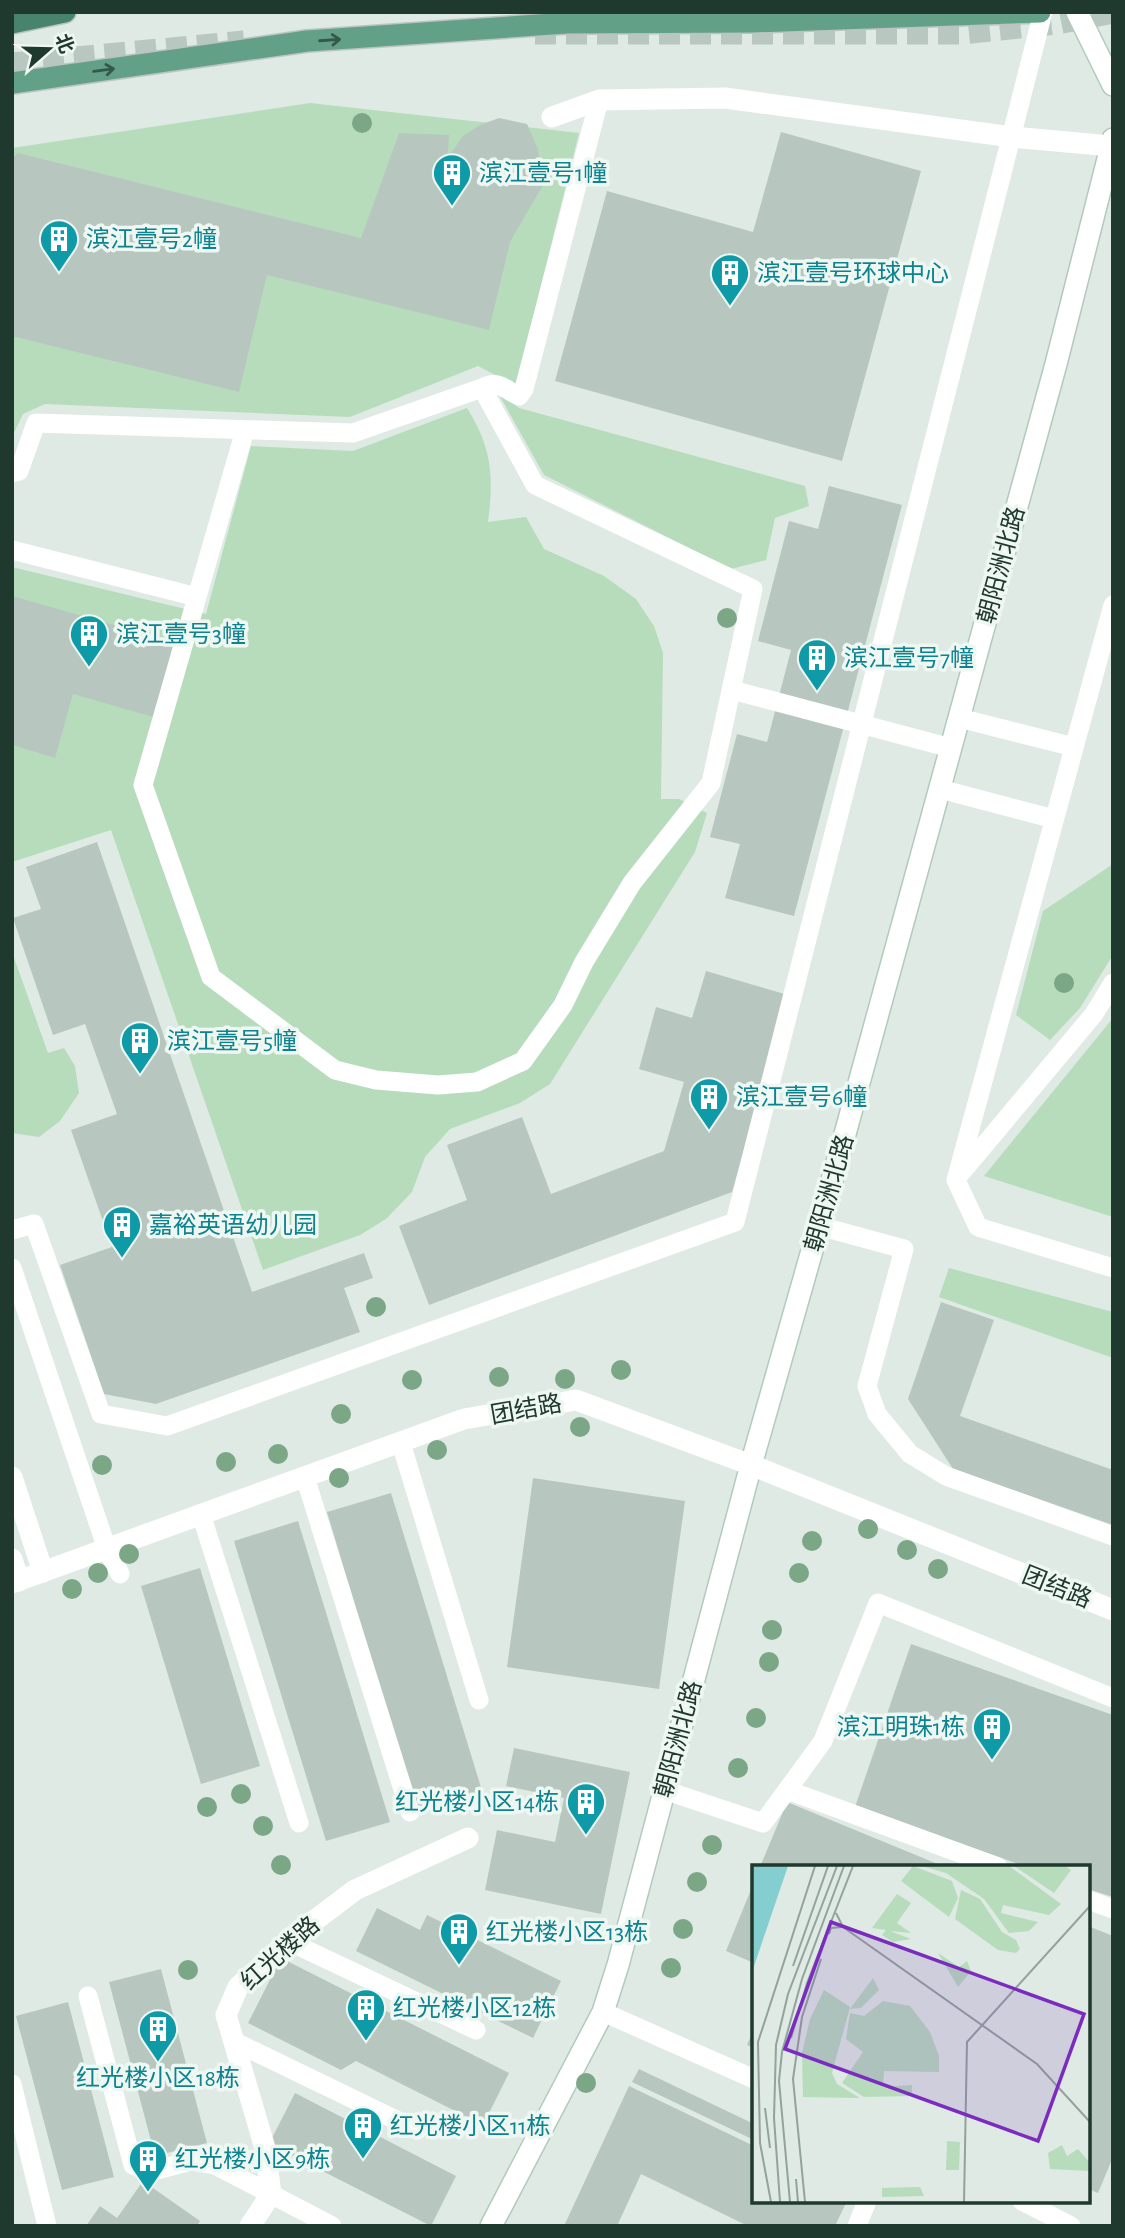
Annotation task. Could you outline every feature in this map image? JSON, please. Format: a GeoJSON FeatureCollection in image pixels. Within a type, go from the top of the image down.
{"type":"FeatureCollection","features":[{"type":"Feature","properties":{"kind":"highway"},"geometry":{"type":"LineString","coordinates":[[12,23],[65,12]]}},
{"type":"Feature","properties":{"kind":"main road"},"geometry":{"type":"LineString","coordinates":[[12,83],[307,41],[554,24],[752,22],[1042,12]]}},
{"type":"Feature","properties":{"kind":"street"},"geometry":{"type":"LineString","coordinates":[[1077,12],[1113,85]]}},
{"type":"Feature","properties":{"kind":"street"},"geometry":{"type":"LineString","coordinates":[[552,117],[599,100],[724,98],[1012,137],[1112,142]]}},
{"type":"Feature","properties":{"kind":"street","name":"朝阳洲北路"},"geometry":{"type":"LineString","coordinates":[[491,2226],[603,2012],[751,1465],[820,1226],[1056,364],[1112,142]]}},
{"type":"Feature","properties":{"kind":"street","name":"团结路"},"geometry":{"type":"LineString","coordinates":[[16,1582],[464,1419],[576,1400],[751,1465],[1113,1610]]}},
{"type":"Feature","properties":{"kind":"street"},"geometry":{"type":"LineString","coordinates":[[12,1477],[43,1572]]}},
{"type":"Feature","properties":{"kind":"street"},"geometry":{"type":"LineString","coordinates":[[12,1559],[16,1582]]}},
{"type":"Feature","properties":{"kind":"street","name":"红光楼路"},"geometry":{"type":"LineString","coordinates":[[271,2194],[265,2148],[226,2015],[238,1987],[288,1941],[355,1890],[468,1838]]}},
{"type":"Feature","properties":{"kind":"street"},"geometry":{"type":"LineString","coordinates":[[250,2226],[271,2194]]}},
{"type":"Feature","properties":{"kind":"lane"},"geometry":{"type":"LineString","coordinates":[[12,1230],[34,1223],[100,1414],[167,1426],[735,1222],[1042,12]]}},
{"type":"Feature","properties":{"kind":"lane"},"geometry":{"type":"LineString","coordinates":[[12,473],[19,471],[36,423],[353,433],[490,383],[505,386],[519,396],[524,389],[599,100]]}},
{"type":"Feature","properties":{"kind":"lane"},"geometry":{"type":"LineString","coordinates":[[245,430],[143,785],[211,977],[335,1070],[376,1080],[438,1085],[477,1082],[523,1061],[563,1004],[584,962],[632,883],[712,783],[754,589],[535,485],[482,388]]}},
{"type":"Feature","properties":{"kind":"lane"},"geometry":{"type":"LineString","coordinates":[[12,550],[197,597]]}},
{"type":"Feature","properties":{"kind":"lane"},"geometry":{"type":"LineString","coordinates":[[1113,605],[956,1180],[978,1227],[1113,1268]]}},
{"type":"Feature","properties":{"kind":"lane"},"geometry":{"type":"LineString","coordinates":[[732,690],[951,748]]}},
{"type":"Feature","properties":{"kind":"lane"},"geometry":{"type":"LineString","coordinates":[[959,718],[1074,747]]}},
{"type":"Feature","properties":{"kind":"lane"},"geometry":{"type":"LineString","coordinates":[[940,789],[1054,819]]}},
{"type":"Feature","properties":{"kind":"lane"},"geometry":{"type":"LineString","coordinates":[[956,1180],[1094,1014],[1113,983]]}},
{"type":"Feature","properties":{"kind":"lane"},"geometry":{"type":"LineString","coordinates":[[820,1226],[904,1249],[867,1385],[877,1414],[910,1454],[946,1476],[1113,1536]]}},
{"type":"Feature","properties":{"kind":"lane"},"geometry":{"type":"LineString","coordinates":[[12,1268],[107,1549],[120,1574]]}},
{"type":"Feature","properties":{"kind":"lane"},"geometry":{"type":"LineString","coordinates":[[401,1443],[479,1700]]}},
{"type":"Feature","properties":{"kind":"lane"},"geometry":{"type":"LineString","coordinates":[[305,1477],[410,1812]]}},
{"type":"Feature","properties":{"kind":"lane"},"geometry":{"type":"LineString","coordinates":[[201,1514],[299,1823]]}},
{"type":"Feature","properties":{"kind":"lane"},"geometry":{"type":"LineString","coordinates":[[664,1790],[763,1823],[823,1741],[878,1603],[1113,1698]]}},
{"type":"Feature","properties":{"kind":"lane"},"geometry":{"type":"LineString","coordinates":[[788,1790],[993,1865]]}},
{"type":"Feature","properties":{"kind":"lane"},"geometry":{"type":"LineString","coordinates":[[1090,1901],[1113,1909]]}},
{"type":"Feature","properties":{"kind":"lane"},"geometry":{"type":"LineString","coordinates":[[288,1941],[476,2030]]}},
{"type":"Feature","properties":{"kind":"lane"},"geometry":{"type":"LineString","coordinates":[[88,1996],[133,2165],[149,2172],[191,2161],[215,2165],[332,2226]]}},
{"type":"Feature","properties":{"kind":"lane"},"geometry":{"type":"LineString","coordinates":[[603,2012],[752,2078]]}},
{"type":"Feature","properties":{"kind":"lane"},"geometry":{"type":"LineString","coordinates":[[233,2041],[417,2130]]}},
{"type":"Feature","properties":{"kind":"lane"},"geometry":{"type":"LineString","coordinates":[[12,2084],[47,2226]]}},
{"type":"Feature","properties":{"kind":"lane"},"geometry":{"type":"LineString","coordinates":[[857,2226],[866,2203]]}},
{"type":"Feature","properties":{"kind":"lane"},"geometry":{"type":"LineString","coordinates":[[1025,2203],[1050,2221],[1071,2226]]}},
{"type":"Feature","properties":{"kind":"green space"},"geometry":{"type":"Polygon","coordinates":[[[310,103],[579,133],[516,386],[478,366],[350,417],[45,404],[23,414],[12,437],[12,148],[310,103]]]}},
{"type":"Feature","properties":{"kind":"green space"},"geometry":{"type":"Polygon","coordinates":[[[497,391],[519,408],[805,486],[809,506],[775,518],[766,560],[731,569],[544,475],[497,391]]]}},
{"type":"Feature","properties":{"kind":"green space"},"geometry":{"type":"Polygon","coordinates":[[[467,408],[482,436],[489,463],[491,490],[488,522],[526,517],[544,549],[604,576],[636,599],[654,626],[663,653],[661,799],[679,799],[707,813],[695,852],[550,1084],[520,1103],[450,1129],[425,1157],[412,1192],[386,1219],[360,1235],[263,1270],[111,830],[12,862],[12,567],[206,614],[251,446],[353,451],[467,408]]]}},
{"type":"Feature","properties":{"kind":"green space"},"geometry":{"type":"Polygon","coordinates":[[[1113,864],[1113,955],[1080,1008],[1050,1040],[1016,1015],[1043,911],[1113,864]]]}},
{"type":"Feature","properties":{"kind":"green space"},"geometry":{"type":"Polygon","coordinates":[[[12,952],[48,1053],[64,1048],[75,1066],[79,1093],[60,1121],[39,1137],[12,1133],[12,952]]]}},
{"type":"Feature","properties":{"kind":"green space"},"geometry":{"type":"Polygon","coordinates":[[[1113,1018],[1113,1217],[984,1176],[1113,1018]]]}},
{"type":"Feature","properties":{"kind":"green space"},"geometry":{"type":"Polygon","coordinates":[[[949,1268],[1113,1312],[1113,1358],[939,1297],[949,1268]]]}},
{"type":"Feature","properties":{"kind":"building"},"geometry":{"type":"Polygon","coordinates":[[[499,118],[527,124],[538,149],[543,185],[510,242],[489,330],[267,275],[239,392],[12,336],[12,158],[18,153],[361,238],[399,133],[449,135],[448,152],[451,153],[463,136],[480,125],[499,118]]]}},
{"type":"Feature","properties":{"kind":"building","name":"滨江壹号环球中心"},"geometry":{"type":"Polygon","coordinates":[[[781,132],[921,171],[842,461],[555,381],[607,191],[753,232],[781,132]]]}},
{"type":"Feature","properties":{"kind":"building","name":"滨江壹号7幢"},"geometry":{"type":"Polygon","coordinates":[[[829,486],[902,505],[794,916],[725,898],[740,844],[710,837],[737,734],[767,742],[791,650],[758,641],[789,521],[818,529],[829,486]]]}},
{"type":"Feature","properties":{"kind":"building","name":"滨江壹号3幢"},"geometry":{"type":"Polygon","coordinates":[[[12,596],[174,642],[153,717],[73,694],[55,758],[12,745],[12,596]]]}},
{"type":"Feature","properties":{"kind":"building"},"geometry":{"type":"Polygon","coordinates":[[[97,842],[252,1292],[364,1253],[373,1278],[344,1288],[360,1332],[156,1404],[104,1394],[60,1265],[112,1247],[71,1130],[117,1114],[85,1024],[53,1035],[13,918],[41,909],[26,867],[97,842]]]}},
{"type":"Feature","properties":{"kind":"building","name":"滨江壹号6幢"},"geometry":{"type":"Polygon","coordinates":[[[706,971],[788,995],[732,1192],[429,1305],[399,1226],[467,1200],[447,1145],[522,1117],[551,1194],[664,1151],[684,1082],[639,1069],[656,1007],[692,1018],[706,971]]]}},
{"type":"Feature","properties":{"kind":"building"},"geometry":{"type":"Polygon","coordinates":[[[941,1302],[994,1320],[960,1416],[1113,1470],[1113,1525],[953,1469],[908,1399],[941,1302]]]}},
{"type":"Feature","properties":{"kind":"building"},"geometry":{"type":"Polygon","coordinates":[[[533,1478],[685,1501],[659,1689],[507,1667],[533,1478]]]}},
{"type":"Feature","properties":{"kind":"building"},"geometry":{"type":"Polygon","coordinates":[[[391,1493],[483,1794],[418,1814],[327,1512],[391,1493]]]}},
{"type":"Feature","properties":{"kind":"building"},"geometry":{"type":"Polygon","coordinates":[[[298,1521],[390,1822],[326,1841],[234,1541],[298,1521]]]}},
{"type":"Feature","properties":{"kind":"building"},"geometry":{"type":"Polygon","coordinates":[[[200,1568],[260,1766],[201,1784],[141,1586],[200,1568]]]}},
{"type":"Feature","properties":{"kind":"building","name":"滨江明珠1栋"},"geometry":{"type":"Polygon","coordinates":[[[911,1644],[1113,1715],[1113,1897],[1090,1890],[1090,1865],[1021,1865],[855,1807],[911,1644]]]}},
{"type":"Feature","properties":{"kind":"building","name":"红光楼小区14栋"},"geometry":{"type":"Polygon","coordinates":[[[514,1748],[630,1772],[601,1914],[485,1890],[497,1830],[555,1842],[564,1798],[506,1786],[514,1748]]]}},
{"type":"Feature","properties":{"kind":"building"},"geometry":{"type":"Polygon","coordinates":[[[787,1802],[940,1865],[761,1865],[787,1802]]]}},
{"type":"Feature","properties":{"kind":"building"},"geometry":{"type":"Polygon","coordinates":[[[752,1887],[752,1962],[726,1951],[752,1887]]]}},
{"type":"Feature","properties":{"kind":"building","name":"红光楼小区13栋"},"geometry":{"type":"Polygon","coordinates":[[[377,1908],[420,1930],[427,1915],[561,1981],[533,2038],[356,1951],[377,1908]]]}},
{"type":"Feature","properties":{"kind":"building"},"geometry":{"type":"Polygon","coordinates":[[[1090,1927],[1113,1936],[1113,2157],[1098,2193],[1090,2190],[1090,1927]]]}},
{"type":"Feature","properties":{"kind":"building","name":"红光楼小区12栋"},"geometry":{"type":"Polygon","coordinates":[[[281,1958],[509,2073],[483,2125],[356,2061],[341,2070],[248,2023],[281,1958]]]}},
{"type":"Feature","properties":{"kind":"building","name":"红光楼小区18栋"},"geometry":{"type":"Polygon","coordinates":[[[161,1969],[207,2143],[155,2156],[109,1982],[161,1969]]]}},
{"type":"Feature","properties":{"kind":"building"},"geometry":{"type":"Polygon","coordinates":[[[68,2002],[114,2177],[62,2190],[16,2016],[68,2002]]]}},
{"type":"Feature","properties":{"kind":"building"},"geometry":{"type":"Polygon","coordinates":[[[752,2034],[752,2047],[747,2045],[752,2034]]]}},
{"type":"Feature","properties":{"kind":"building"},"geometry":{"type":"Polygon","coordinates":[[[639,2069],[752,2123],[752,2139],[632,2082],[639,2069]]]}},
{"type":"Feature","properties":{"kind":"building"},"geometry":{"type":"Polygon","coordinates":[[[629,2086],[752,2145],[752,2203],[846,2203],[835,2226],[748,2226],[641,2174],[617,2226],[564,2226],[629,2086]]]}},
{"type":"Feature","properties":{"kind":"building","name":"红光楼小区11栋"},"geometry":{"type":"Polygon","coordinates":[[[295,2093],[456,2176],[431,2226],[269,2144],[295,2093]]]}},
{"type":"Feature","properties":{"kind":"building","name":"红光楼小区9栋"},"geometry":{"type":"Polygon","coordinates":[[[143,2181],[200,2221],[197,2226],[86,2226],[100,2206],[117,2218],[143,2181]]]}},
{"type":"Feature","properties":{"kind":"tunnel"},"geometry":{"type":"LineString","coordinates":[[535,34],[963,34],[1057,24],[1113,13]]}},
{"type":"Feature","properties":{"kind":"tunnel"},"geometry":{"type":"LineString","coordinates":[[12,63],[244,41]]}},
{"type":"Feature","properties":{"kind":"place","name":"滨江壹号1幢"},"geometry":{"type":"Point","coordinates":[452,207]}},
{"type":"Feature","properties":{"kind":"place","name":"滨江壹号2幢"},"geometry":{"type":"Point","coordinates":[59,273]}},
{"type":"Feature","properties":{"kind":"place","name":"滨江壹号环球中心"},"geometry":{"type":"Point","coordinates":[730,307]}},
{"type":"Feature","properties":{"kind":"place","name":"滨江壹号3幢"},"geometry":{"type":"Point","coordinates":[89,668]}},
{"type":"Feature","properties":{"kind":"place","name":"滨江壹号7幢"},"geometry":{"type":"Point","coordinates":[817,692]}},
{"type":"Feature","properties":{"kind":"place","name":"滨江壹号5幢"},"geometry":{"type":"Point","coordinates":[140,1075]}},
{"type":"Feature","properties":{"kind":"place","name":"滨江壹号6幢"},"geometry":{"type":"Point","coordinates":[709,1131]}},
{"type":"Feature","properties":{"kind":"place","name":"嘉裕英语幼儿园"},"geometry":{"type":"Point","coordinates":[122,1259]}},
{"type":"Feature","properties":{"kind":"place","name":"滨江明珠1栋"},"geometry":{"type":"Point","coordinates":[992,1761]}},
{"type":"Feature","properties":{"kind":"place","name":"红光楼小区14栋"},"geometry":{"type":"Point","coordinates":[586,1836]}},
{"type":"Feature","properties":{"kind":"place","name":"红光楼小区13栋"},"geometry":{"type":"Point","coordinates":[459,1966]}},
{"type":"Feature","properties":{"kind":"place","name":"红光楼小区12栋"},"geometry":{"type":"Point","coordinates":[366,2042]}},
{"type":"Feature","properties":{"kind":"place","name":"红光楼小区18栋"},"geometry":{"type":"Point","coordinates":[158,2063]}},
{"type":"Feature","properties":{"kind":"place","name":"红光楼小区11栋"},"geometry":{"type":"Point","coordinates":[363,2160]}},
{"type":"Feature","properties":{"kind":"place","name":"红光楼小区9栋"},"geometry":{"type":"Point","coordinates":[148,2193]}}]}
